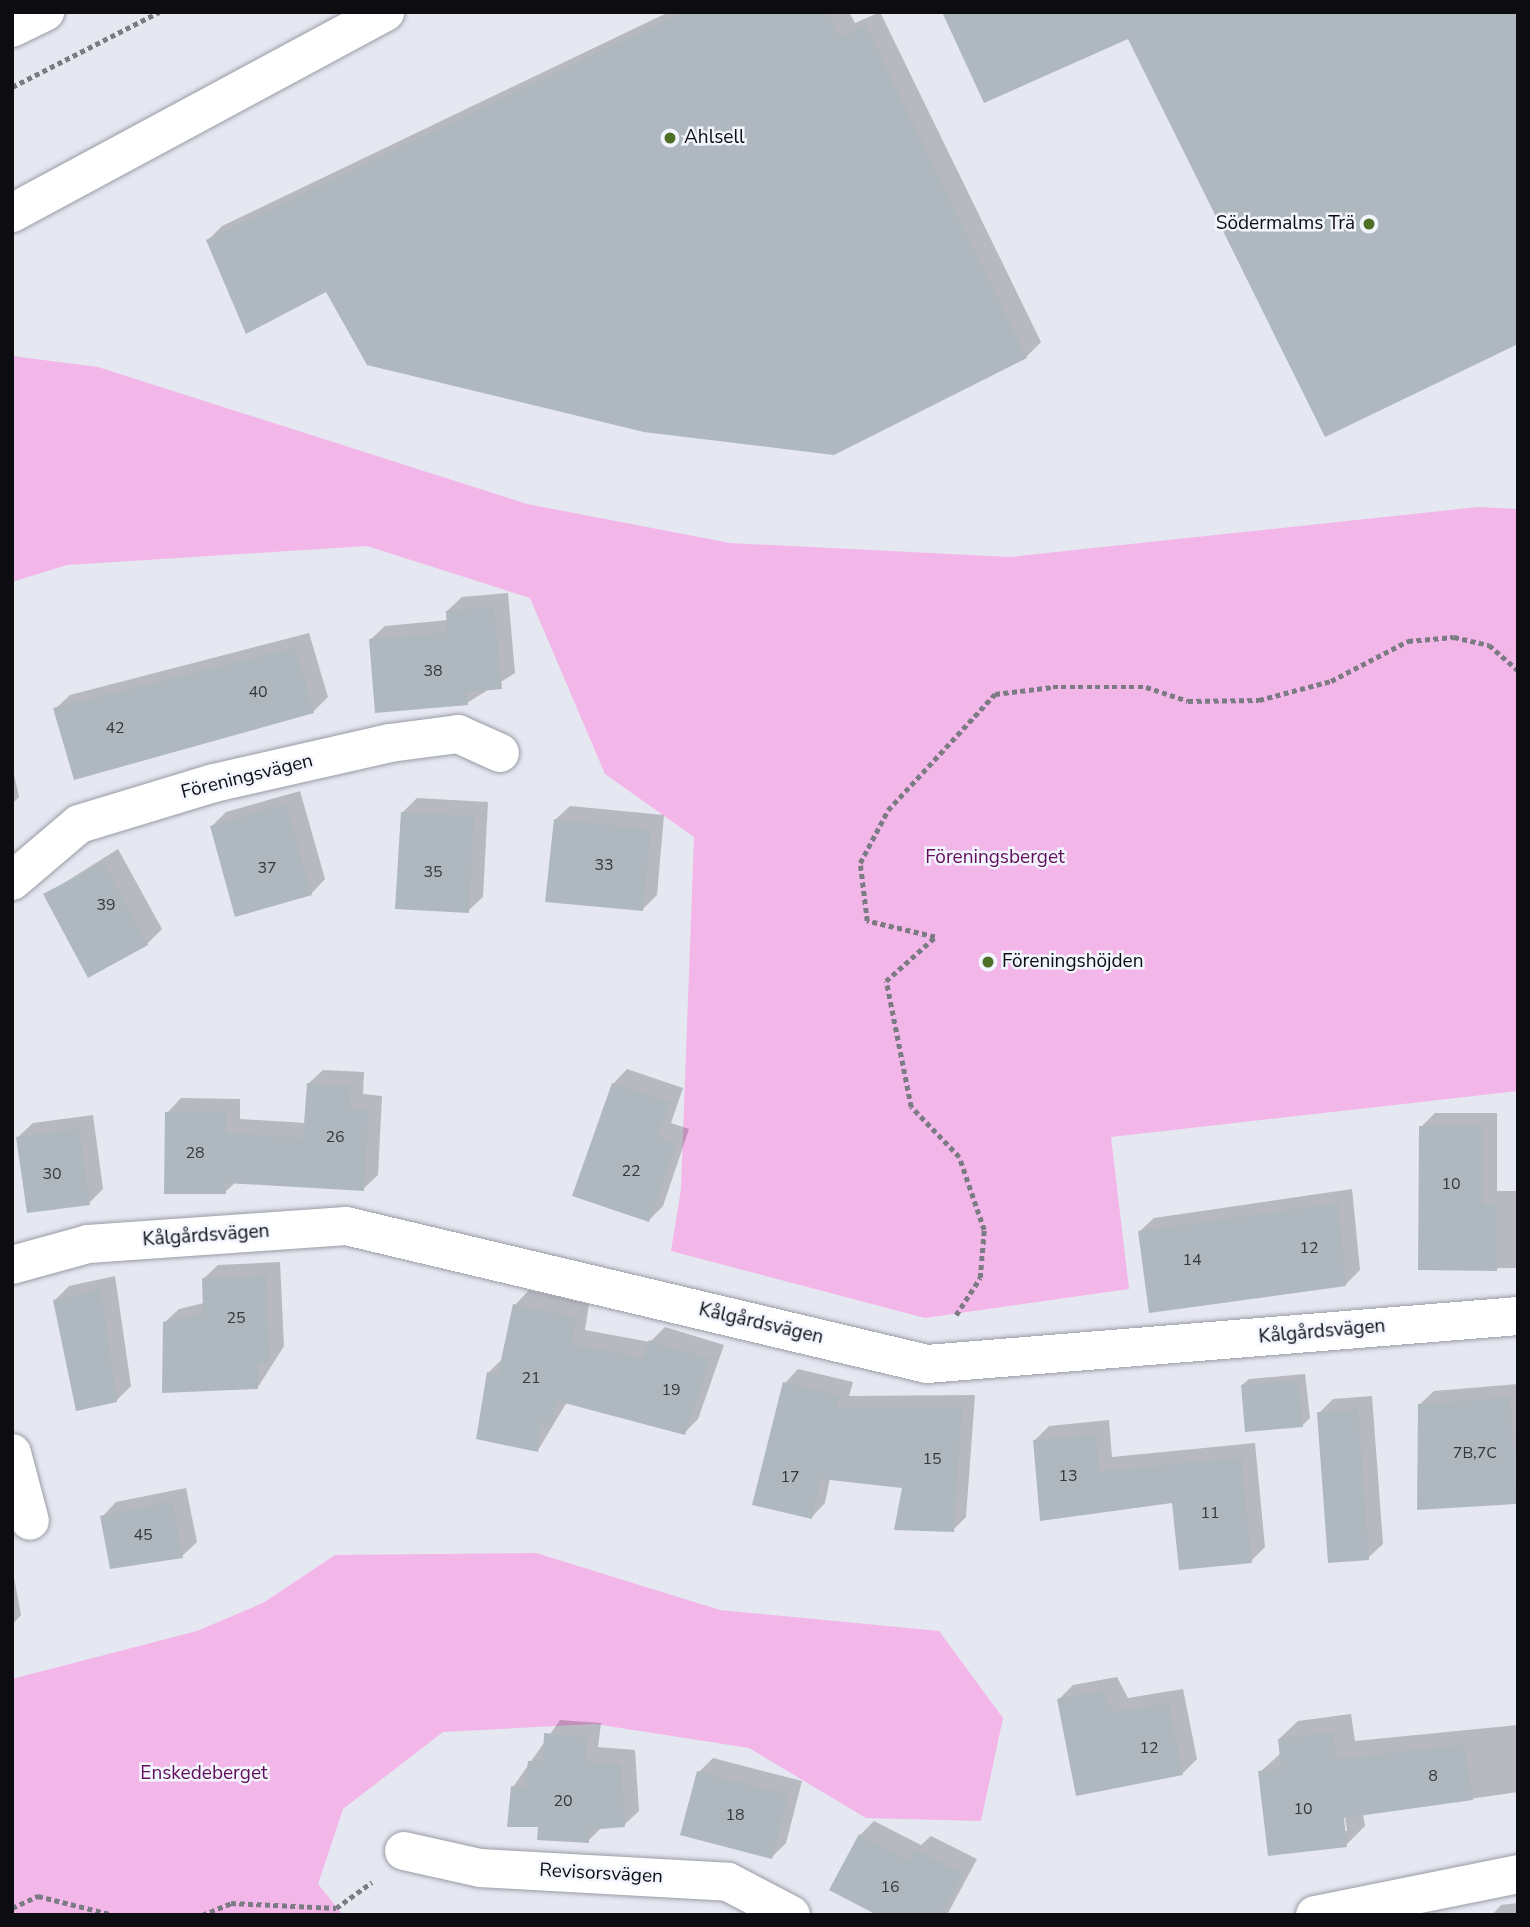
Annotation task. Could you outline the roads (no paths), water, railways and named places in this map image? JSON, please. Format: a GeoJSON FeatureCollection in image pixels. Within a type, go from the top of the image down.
{"type":"FeatureCollection","features":[{"type":"Feature","properties":{"kind":"street"},"geometry":{"type":"LineString","coordinates":[[12,28],[45,12]]}},
{"type":"Feature","properties":{"kind":"street"},"geometry":{"type":"LineString","coordinates":[[12,213],[21,214],[88,169],[385,12]]}},
{"type":"Feature","properties":{"kind":"street","name":"Föreningsvägen"},"geometry":{"type":"LineString","coordinates":[[12,881],[79,824],[214,783],[390,743],[458,734],[500,753]]}},
{"type":"Feature","properties":{"kind":"street","name":"Kålgårdsvägen"},"geometry":{"type":"LineString","coordinates":[[12,1265],[89,1244],[346,1226],[926,1364],[1518,1316]]}},
{"type":"Feature","properties":{"kind":"street"},"geometry":{"type":"LineString","coordinates":[[12,1452],[30,1521]]}},
{"type":"Feature","properties":{"kind":"street","name":"Revisorsvägen"},"geometry":{"type":"LineString","coordinates":[[404,1851],[480,1868],[728,1882],[792,1915]]}},
{"type":"Feature","properties":{"kind":"street"},"geometry":{"type":"LineString","coordinates":[[1315,1915],[1518,1874]]}},
{"type":"Feature","properties":{"kind":"place","name":"Ahlsell"},"geometry":{"type":"Point","coordinates":[670,138]}},
{"type":"Feature","properties":{"kind":"place","name":"Södermalms Trä"},"geometry":{"type":"Point","coordinates":[1369,224]}},
{"type":"Feature","properties":{"kind":"place","name":"Föreningshöjden"},"geometry":{"type":"Point","coordinates":[988,962]}},
{"type":"Feature","properties":{"kind":"park label","name":"Föreningsberget"},"geometry":{"type":"Point","coordinates":[995,858]}},
{"type":"Feature","properties":{"kind":"park label","name":"Enskedeberget"},"geometry":{"type":"Point","coordinates":[204,1774]}}]}
